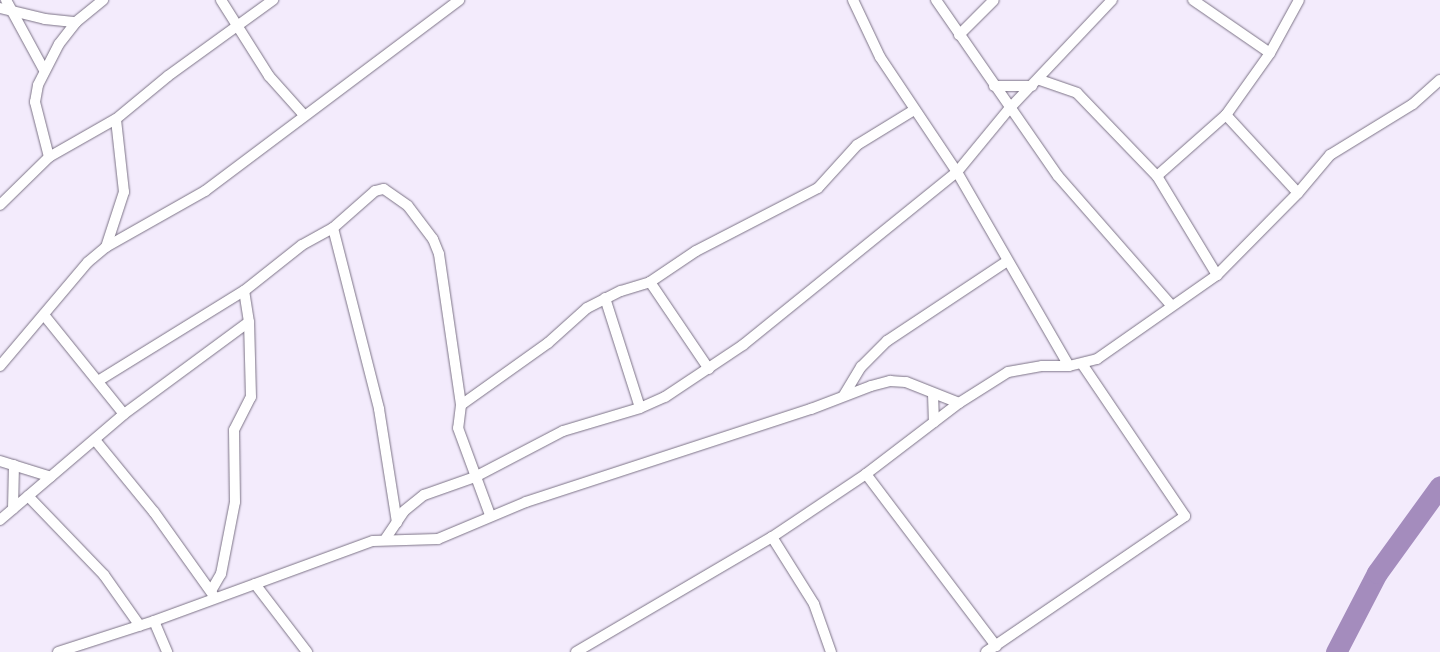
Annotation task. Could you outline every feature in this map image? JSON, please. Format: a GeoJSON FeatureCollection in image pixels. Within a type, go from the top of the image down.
{"type":"FeatureCollection","features":[{"type":"Feature","properties":{"kind":"street"},"geometry":{"type":"LineString","coordinates":[[6,0],[44,70]]}},
{"type":"Feature","properties":{"kind":"street"},"geometry":{"type":"LineString","coordinates":[[48,158],[35,102],[44,70],[76,22],[103,0]]}},
{"type":"Feature","properties":{"kind":"street"},"geometry":{"type":"LineString","coordinates":[[221,0],[239,25],[269,76],[304,114]]}},
{"type":"Feature","properties":{"kind":"street"},"geometry":{"type":"LineString","coordinates":[[0,205],[48,158],[116,119],[168,76],[274,0]]}},
{"type":"Feature","properties":{"kind":"street"},"geometry":{"type":"LineString","coordinates":[[0,366],[88,262],[106,247],[205,191],[304,114],[459,0]]}},
{"type":"Feature","properties":{"kind":"street"},"geometry":{"type":"LineString","coordinates":[[853,0],[880,56],[914,110],[957,172],[1006,262],[1069,366]]}},
{"type":"Feature","properties":{"kind":"street"},"geometry":{"type":"LineString","coordinates":[[936,0],[1009,109],[1058,176],[1171,305]]}},
{"type":"Feature","properties":{"kind":"street"},"geometry":{"type":"LineString","coordinates":[[959,35],[994,0]]}},
{"type":"Feature","properties":{"kind":"street"},"geometry":{"type":"LineString","coordinates":[[386,538],[404,511],[424,495],[475,477],[563,430],[640,408],[709,370],[957,172],[1009,109],[1112,0]]}},
{"type":"Feature","properties":{"kind":"street"},"geometry":{"type":"LineString","coordinates":[[1193,0],[1270,54]]}},
{"type":"Feature","properties":{"kind":"street"},"geometry":{"type":"LineString","coordinates":[[1157,176],[1226,116],[1270,54],[1300,0]]}},
{"type":"Feature","properties":{"kind":"street"},"geometry":{"type":"LineString","coordinates":[[0,8],[76,22]]}},
{"type":"Feature","properties":{"kind":"street"},"geometry":{"type":"LineString","coordinates":[[576,652],[772,537],[866,474],[959,402],[1008,372],[1042,366],[1069,366],[1098,359],[1171,305],[1218,275],[1298,193],[1330,155],[1413,104],[1440,80]]}},
{"type":"Feature","properties":{"kind":"street"},"geometry":{"type":"LineString","coordinates":[[994,86],[1036,82],[1077,93],[1157,176],[1218,275]]}},
{"type":"Feature","properties":{"kind":"street"},"geometry":{"type":"LineString","coordinates":[[461,405],[548,343],[587,308],[605,298],[650,282],[696,251],[818,188],[857,145],[914,110]]}},
{"type":"Feature","properties":{"kind":"street"},"geometry":{"type":"LineString","coordinates":[[1226,116],[1298,193]]}},
{"type":"Feature","properties":{"kind":"street"},"geometry":{"type":"LineString","coordinates":[[106,247],[124,192],[116,119]]}},
{"type":"Feature","properties":{"kind":"street"},"geometry":{"type":"LineString","coordinates":[[98,381],[244,291],[302,245],[332,228],[376,191],[384,189],[408,206],[433,239],[447,300],[461,405],[458,428],[490,515]]}},
{"type":"Feature","properties":{"kind":"street"},"geometry":{"type":"LineString","coordinates":[[332,228],[379,408],[396,523]]}},
{"type":"Feature","properties":{"kind":"street"},"geometry":{"type":"LineString","coordinates":[[844,395],[861,367],[887,341],[1006,262]]}},
{"type":"Feature","properties":{"kind":"street"},"geometry":{"type":"LineString","coordinates":[[650,282],[709,370]]}},
{"type":"Feature","properties":{"kind":"street"},"geometry":{"type":"LineString","coordinates":[[213,595],[221,574],[235,502],[234,430],[251,397],[249,322],[244,291]]}},
{"type":"Feature","properties":{"kind":"street"},"geometry":{"type":"LineString","coordinates":[[605,298],[640,408]]}},
{"type":"Feature","properties":{"kind":"street"},"geometry":{"type":"LineString","coordinates":[[44,315],[124,414]]}},
{"type":"Feature","properties":{"kind":"street"},"geometry":{"type":"LineString","coordinates":[[0,520],[124,414],[249,322]]}},
{"type":"Feature","properties":{"kind":"street"},"geometry":{"type":"LineString","coordinates":[[986,652],[1185,516],[1082,364]]}},
{"type":"Feature","properties":{"kind":"street"},"geometry":{"type":"LineString","coordinates":[[58,652],[72,650],[154,621],[213,595],[255,584],[348,548],[386,538],[438,539],[490,515],[890,381],[906,382],[933,394],[959,402]]}},
{"type":"Feature","properties":{"kind":"street"},"geometry":{"type":"LineString","coordinates":[[933,394],[934,422]]}},
{"type":"Feature","properties":{"kind":"street"},"geometry":{"type":"LineString","coordinates":[[95,440],[154,512],[213,595]]}},
{"type":"Feature","properties":{"kind":"street"},"geometry":{"type":"LineString","coordinates":[[0,461],[51,477]]}},
{"type":"Feature","properties":{"kind":"street"},"geometry":{"type":"LineString","coordinates":[[13,509],[14,465]]}},
{"type":"Feature","properties":{"kind":"street"},"geometry":{"type":"LineString","coordinates":[[866,474],[996,646]]}},
{"type":"Feature","properties":{"kind":"street"},"geometry":{"type":"LineString","coordinates":[[28,496],[104,575],[140,626]]}},
{"type":"Feature","properties":{"kind":"street"},"geometry":{"type":"LineString","coordinates":[[772,537],[814,604],[831,652]]}},
{"type":"Feature","properties":{"kind":"street"},"geometry":{"type":"LineString","coordinates":[[255,584],[307,652]]}},
{"type":"Feature","properties":{"kind":"street"},"geometry":{"type":"LineString","coordinates":[[154,621],[167,652]]}},
{"type":"Feature","properties":{"kind":"waterway"},"geometry":{"type":"LineString","coordinates":[[1336,652],[1377,573],[1440,486]]}}]}
